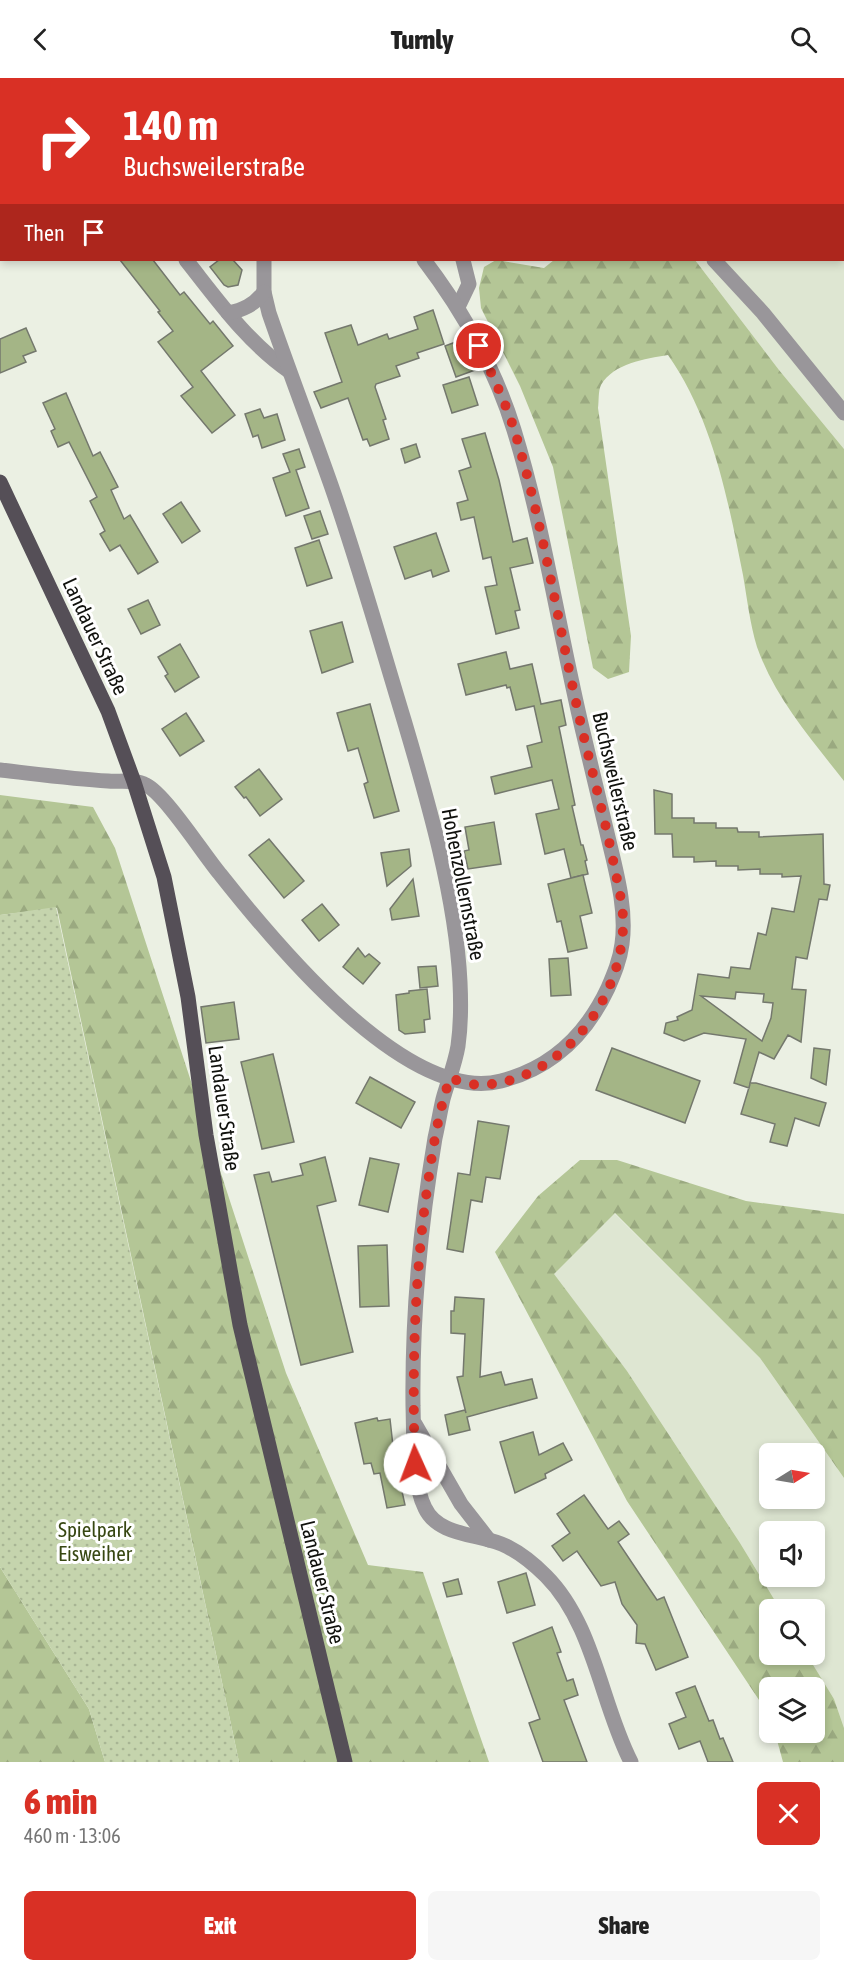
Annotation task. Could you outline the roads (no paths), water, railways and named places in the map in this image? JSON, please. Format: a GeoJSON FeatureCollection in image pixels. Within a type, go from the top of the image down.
{"type":"FeatureCollection","features":[{"type":"Feature","properties":{"kind":"main road","name":"Landauer Straße"},"geometry":{"type":"LineString","coordinates":[[0,482],[108,711],[165,877],[188,997],[206,1135],[240,1325],[345,1762]]}},
{"type":"Feature","properties":{"kind":"street","name":"Hohenzollernstraße"},"geometry":{"type":"LineString","coordinates":[[187,261],[228,313],[271,358],[289,372]]}},
{"type":"Feature","properties":{"kind":"street","name":"Hohenzollernstraße"},"geometry":{"type":"LineString","coordinates":[[264,261],[264,292],[289,372],[331,486],[364,587],[414,753],[433,825],[454,929],[460,982],[458,1047],[439,1115],[420,1245],[414,1318],[415,1464],[425,1508],[430,1517],[458,1533],[506,1545],[530,1561],[555,1585],[567,1604],[590,1654],[631,1762]]}},
{"type":"Feature","properties":{"kind":"street","name":"Buchsweilerstraße"},"geometry":{"type":"LineString","coordinates":[[134,782],[145,784],[165,803],[227,884],[327,997],[370,1034],[426,1069],[450,1078],[480,1085],[531,1071],[563,1052],[590,1022],[603,999],[617,966],[622,945],[621,901],[537,517],[516,437],[492,375],[458,308],[424,261]]}},
{"type":"Feature","properties":{"kind":"street"},"geometry":{"type":"LineString","coordinates":[[458,308],[469,284],[463,261]]}},
{"type":"Feature","properties":{"kind":"street"},"geometry":{"type":"LineString","coordinates":[[715,261],[764,313],[844,413]]}},
{"type":"Feature","properties":{"kind":"street"},"geometry":{"type":"LineString","coordinates":[[228,313],[258,301],[264,292]]}},
{"type":"Feature","properties":{"kind":"street"},"geometry":{"type":"LineString","coordinates":[[0,770],[112,782],[134,782]]}},
{"type":"Feature","properties":{"kind":"street","name":"Hohenzollernstraße"},"geometry":{"type":"LineString","coordinates":[[414,1422],[461,1504],[489,1540]]}},
{"type":"Feature","properties":{"kind":"park label","name":"Spielpark Eisweiher"},"geometry":{"type":"Point","coordinates":[95,1541]}}]}
